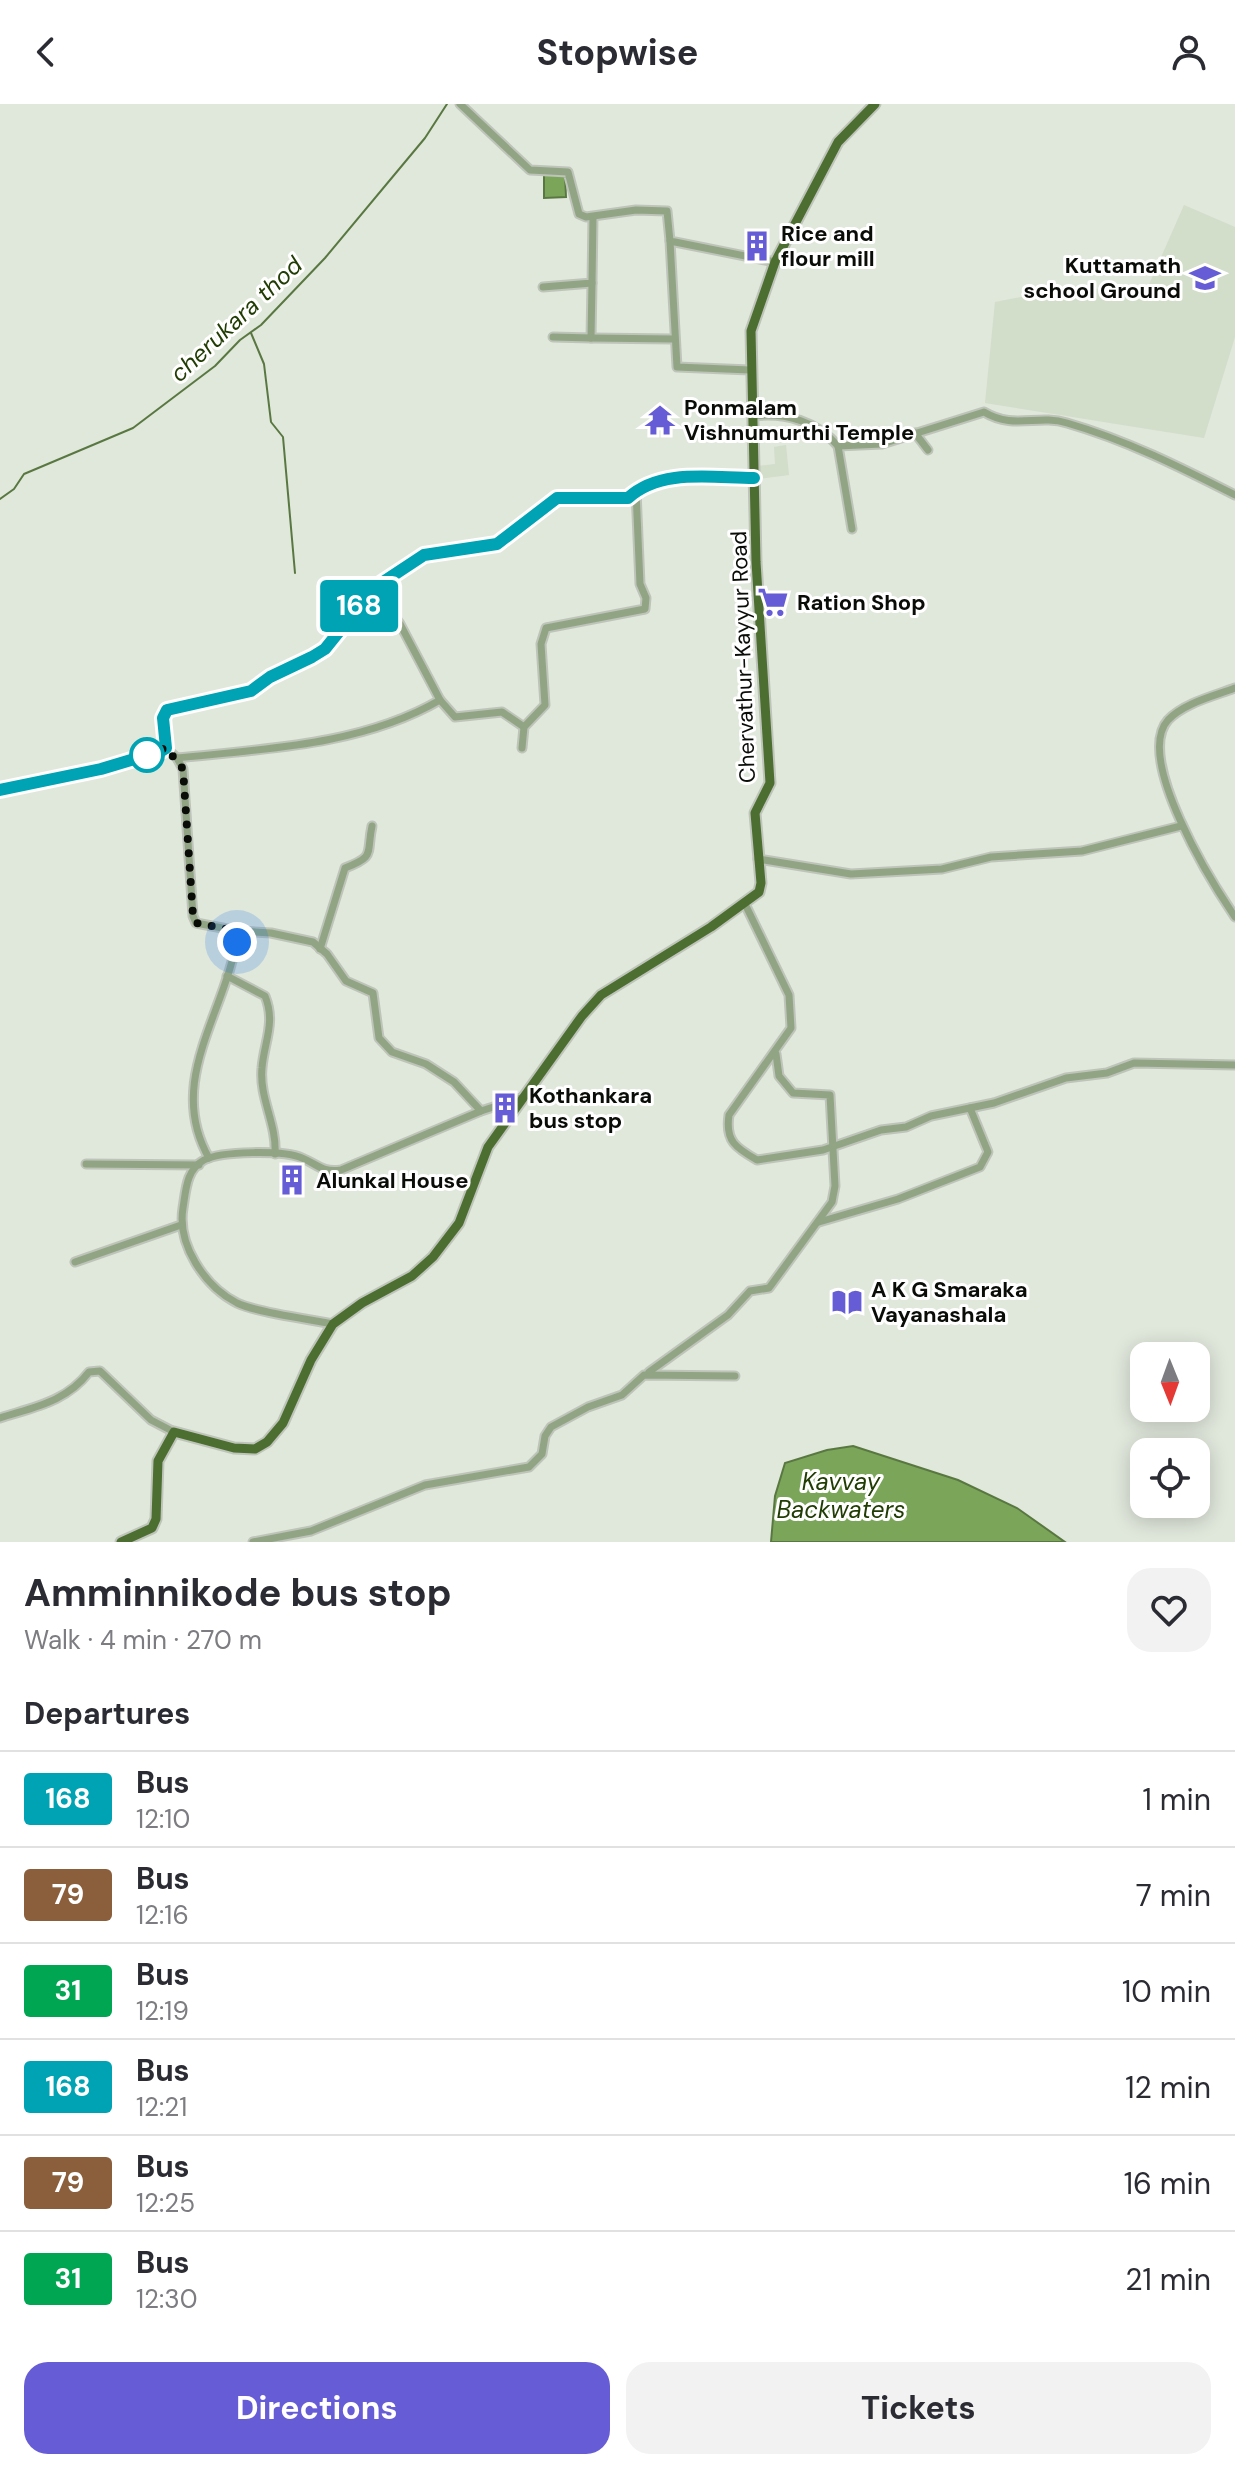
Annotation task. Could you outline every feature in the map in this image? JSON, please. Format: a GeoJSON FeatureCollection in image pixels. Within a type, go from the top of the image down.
{"type":"FeatureCollection","features":[{"type":"Feature","properties":{"kind":"main road","name":"Chervathur-Kayyur Road"},"geometry":{"type":"LineString","coordinates":[[745,904],[759,892],[755,813],[770,783],[754,478],[751,331],[775,262],[838,142],[875,104]]}},
{"type":"Feature","properties":{"kind":"main road"},"geometry":{"type":"LineString","coordinates":[[121,1542],[152,1528],[156,1519],[158,1461],[174,1432],[234,1448],[255,1449],[267,1442],[283,1423],[311,1360],[333,1324],[362,1303],[403,1282],[433,1257],[459,1223],[488,1147],[521,1098],[601,995],[745,904]]}},
{"type":"Feature","properties":{"kind":"street"},"geometry":{"type":"LineString","coordinates":[[460,104],[530,170],[568,172],[579,214],[593,217],[636,210],[667,211],[677,367],[750,370]]}},
{"type":"Feature","properties":{"kind":"street"},"geometry":{"type":"LineString","coordinates":[[591,338],[593,217]]}},
{"type":"Feature","properties":{"kind":"street"},"geometry":{"type":"LineString","coordinates":[[670,241],[775,262]]}},
{"type":"Feature","properties":{"kind":"street"},"geometry":{"type":"LineString","coordinates":[[543,287],[592,283]]}},
{"type":"Feature","properties":{"kind":"street"},"geometry":{"type":"LineString","coordinates":[[553,337],[673,339]]}},
{"type":"Feature","properties":{"kind":"street"},"geometry":{"type":"LineString","coordinates":[[838,446],[882,444],[984,412],[1001,422],[1064,422],[1105,439],[1136,445],[1235,495]]}},
{"type":"Feature","properties":{"kind":"street"},"geometry":{"type":"LineString","coordinates":[[754,416],[772,414],[796,418],[829,435],[838,446],[852,529]]}},
{"type":"Feature","properties":{"kind":"street"},"geometry":{"type":"LineString","coordinates":[[915,433],[928,450]]}},
{"type":"Feature","properties":{"kind":"street"},"geometry":{"type":"LineString","coordinates":[[481,1111],[454,1082],[386,1045],[379,1038],[373,993],[346,981],[313,942],[196,923],[193,916],[183,769],[166,748],[163,718],[167,710],[251,691],[270,677],[312,657],[325,649],[374,588],[424,555],[497,544],[557,498],[628,498],[660,478],[754,478]]}},
{"type":"Feature","properties":{"kind":"street"},"geometry":{"type":"LineString","coordinates":[[522,748],[524,727],[545,705],[541,644],[546,628],[645,609],[646,598],[640,584],[636,491]]}},
{"type":"Feature","properties":{"kind":"street"},"geometry":{"type":"LineString","coordinates":[[374,588],[400,624],[440,700],[455,717],[502,712],[524,727]]}},
{"type":"Feature","properties":{"kind":"street"},"geometry":{"type":"LineString","coordinates":[[1235,688],[1190,706],[1168,720],[1160,736],[1162,759],[1181,826],[1235,917]]}},
{"type":"Feature","properties":{"kind":"street"},"geometry":{"type":"LineString","coordinates":[[177,758],[268,749],[352,734],[419,712],[440,700]]}},
{"type":"Feature","properties":{"kind":"street"},"geometry":{"type":"LineString","coordinates":[[0,790],[101,769],[166,748]]}},
{"type":"Feature","properties":{"kind":"street"},"geometry":{"type":"LineString","coordinates":[[320,949],[345,868],[363,861],[370,854],[372,826]]}},
{"type":"Feature","properties":{"kind":"street"},"geometry":{"type":"LineString","coordinates":[[758,859],[851,874],[942,869],[991,857],[1082,851],[1181,826]]}},
{"type":"Feature","properties":{"kind":"street"},"geometry":{"type":"LineString","coordinates":[[745,904],[789,995],[791,1028],[776,1054],[729,1115],[727,1130],[733,1146],[757,1160],[833,1147],[1066,1078],[1107,1073],[1134,1063],[1235,1065]]}},
{"type":"Feature","properties":{"kind":"street"},"geometry":{"type":"LineString","coordinates":[[209,1158],[191,1104],[208,1030],[227,976],[238,931]]}},
{"type":"Feature","properties":{"kind":"street"},"geometry":{"type":"LineString","coordinates":[[227,976],[265,996],[267,1002],[271,1036],[262,1068],[262,1085],[276,1138],[275,1154]]}},
{"type":"Feature","properties":{"kind":"street"},"geometry":{"type":"LineString","coordinates":[[253,1542],[311,1531],[425,1485],[529,1467],[542,1454],[545,1436],[551,1427],[588,1407],[622,1395],[644,1375],[728,1315],[750,1291],[769,1288],[832,1202],[835,1186],[830,1095],[793,1093],[779,1076],[776,1054]]}},
{"type":"Feature","properties":{"kind":"street"},"geometry":{"type":"LineString","coordinates":[[333,1324],[237,1303],[206,1276],[185,1247],[181,1225],[189,1175],[209,1158],[275,1154],[301,1157],[320,1170],[341,1170],[481,1111],[521,1098]]}},
{"type":"Feature","properties":{"kind":"street"},"geometry":{"type":"LineString","coordinates":[[819,1222],[898,1199],[980,1167],[988,1152],[970,1108]]}},
{"type":"Feature","properties":{"kind":"street"},"geometry":{"type":"LineString","coordinates":[[86,1164],[199,1165]]}},
{"type":"Feature","properties":{"kind":"street"},"geometry":{"type":"LineString","coordinates":[[75,1262],[181,1225]]}},
{"type":"Feature","properties":{"kind":"street"},"geometry":{"type":"LineString","coordinates":[[0,1418],[56,1400],[76,1389],[89,1372],[100,1371],[151,1420],[174,1432]]}},
{"type":"Feature","properties":{"kind":"street"},"geometry":{"type":"LineString","coordinates":[[644,1375],[735,1376]]}},
{"type":"Feature","properties":{"kind":"shaded area"},"geometry":{"type":"Polygon","coordinates":[[[1184,205],[1235,227],[1235,337],[1204,438],[985,403],[995,302],[1079,286],[1144,296],[1184,205]]]}},
{"type":"Feature","properties":{"kind":"shaded area"},"geometry":{"type":"Polygon","coordinates":[[[786,445],[789,475],[759,479],[758,466],[775,464],[774,447],[786,445]]]}},
{"type":"Feature","properties":{"kind":"water"},"geometry":{"type":"Polygon","coordinates":[[[544,174],[565,175],[566,197],[544,198],[544,174]]]}},
{"type":"Feature","properties":{"kind":"water","name":"Kavvay Backwaters"},"geometry":{"type":"Polygon","coordinates":[[[853,1446],[958,1480],[1017,1508],[1065,1542],[771,1542],[775,1496],[785,1463],[827,1450],[853,1446]]]}},
{"type":"Feature","properties":{"kind":"waterway","name":"cherukara thod"},"geometry":{"type":"LineString","coordinates":[[0,499],[14,489],[24,474],[133,428],[215,366],[240,340],[261,325],[325,258],[425,138],[447,104]]}},
{"type":"Feature","properties":{"kind":"waterway"},"geometry":{"type":"LineString","coordinates":[[251,333],[264,364],[271,422],[283,437],[295,573]]}},
{"type":"Feature","properties":{"kind":"bus line","name":"168"},"geometry":{"type":"LineString","coordinates":[[0,790],[101,769],[161,751],[166,748],[163,718],[167,710],[251,691],[270,677],[325,649],[374,588],[395,572],[424,555],[497,544],[557,498],[628,498],[643,484],[660,478],[754,478]]}},
{"type":"Feature","properties":{"kind":"place","name":"Rice and flour mill"},"geometry":{"type":"Point","coordinates":[757,246]}},
{"type":"Feature","properties":{"kind":"place","name":"Kuttamath school Ground"},"geometry":{"type":"Point","coordinates":[1205,278]}},
{"type":"Feature","properties":{"kind":"place","name":"Ponmalam Vishnumurthi Temple"},"geometry":{"type":"Point","coordinates":[660,420]}},
{"type":"Feature","properties":{"kind":"place","name":"Ration Shop"},"geometry":{"type":"Point","coordinates":[773,602]}},
{"type":"Feature","properties":{"kind":"place","name":"Kothankara bus stop"},"geometry":{"type":"Point","coordinates":[505,1108]}},
{"type":"Feature","properties":{"kind":"place","name":"Alunkal House"},"geometry":{"type":"Point","coordinates":[292,1180]}},
{"type":"Feature","properties":{"kind":"place","name":"A K G Smaraka Vayanashala"},"geometry":{"type":"Point","coordinates":[847,1302]}},
{"type":"Feature","properties":{"kind":"route"},"geometry":{"type":"LineString","coordinates":[[147,755],[134,758],[166,748],[183,769],[188,861],[196,923],[233,928],[238,931],[237,942]]}}]}
